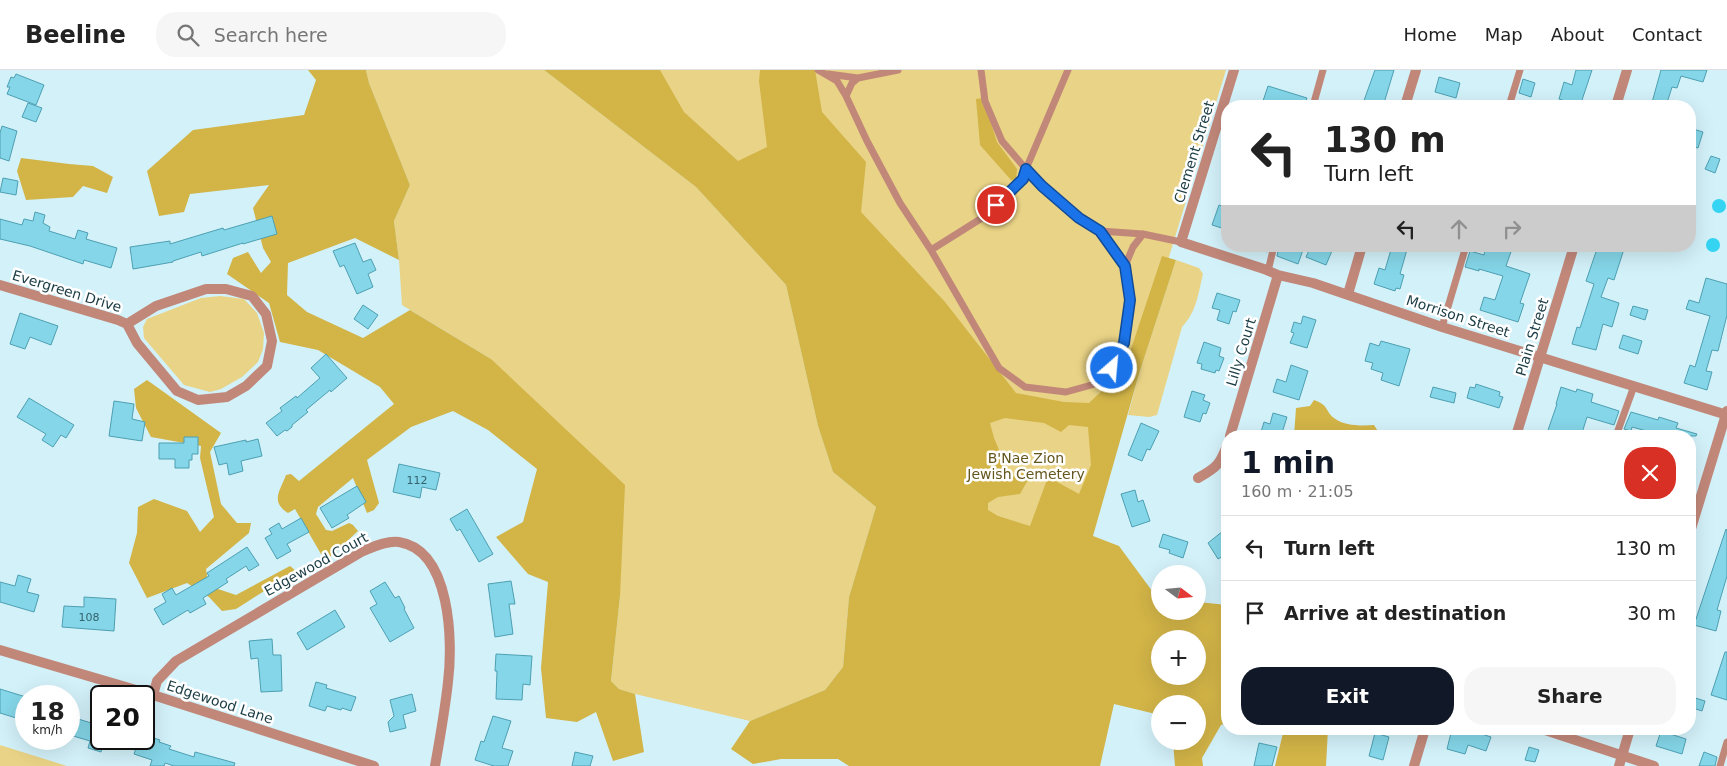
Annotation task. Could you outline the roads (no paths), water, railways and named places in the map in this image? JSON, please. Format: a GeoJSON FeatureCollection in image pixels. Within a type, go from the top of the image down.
{"type":"FeatureCollection","features":[{"type":"Feature","properties":{"kind":"street","name":"Clement Street"},"geometry":{"type":"LineString","coordinates":[[1225,100],[1234,70]]}},
{"type":"Feature","properties":{"kind":"street"},"geometry":{"type":"LineString","coordinates":[[1407,100],[1416,70]]}},
{"type":"Feature","properties":{"kind":"street"},"geometry":{"type":"LineString","coordinates":[[1618,100],[1627,70]]}},
{"type":"Feature","properties":{"kind":"street","name":"Clement Street"},"geometry":{"type":"LineString","coordinates":[[1181,242],[1221,112]]}},
{"type":"Feature","properties":{"kind":"street","name":"Morrison Street"},"geometry":{"type":"LineString","coordinates":[[1181,242],[1278,276],[1313,283],[1442,326],[1727,414]]}},
{"type":"Feature","properties":{"kind":"street"},"geometry":{"type":"LineString","coordinates":[[1348,294],[1360,252]]}},
{"type":"Feature","properties":{"kind":"street","name":"Plain Street"},"geometry":{"type":"LineString","coordinates":[[1518,430],[1572,252]]}},
{"type":"Feature","properties":{"kind":"street","name":"Lilly Court"},"geometry":{"type":"LineString","coordinates":[[1232,430],[1278,276]]}},
{"type":"Feature","properties":{"kind":"street","name":"Evergreen Drive"},"geometry":{"type":"LineString","coordinates":[[0,285],[127,324],[138,343],[177,391],[198,400],[227,397],[246,386],[267,366],[272,342],[266,314],[252,296],[226,289],[206,289],[156,306],[127,324]]}},
{"type":"Feature","properties":{"kind":"street"},"geometry":{"type":"LineString","coordinates":[[1696,513],[1727,414]]}},
{"type":"Feature","properties":{"kind":"street"},"geometry":{"type":"LineString","coordinates":[[1198,478],[1215,469],[1221,460]]}},
{"type":"Feature","properties":{"kind":"street","name":"Edgewood Court"},"geometry":{"type":"LineString","coordinates":[[155,688],[157,681],[176,662],[362,551],[379,545],[398,542],[416,548],[432,563],[442,585],[449,639],[449,681],[436,766]]}},
{"type":"Feature","properties":{"kind":"street","name":"Edgewood Lane"},"geometry":{"type":"LineString","coordinates":[[0,650],[116,685]]}},
{"type":"Feature","properties":{"kind":"street","name":"Edgewood Lane"},"geometry":{"type":"LineString","coordinates":[[155,697],[374,766]]}},
{"type":"Feature","properties":{"kind":"street"},"geometry":{"type":"LineString","coordinates":[[1414,766],[1423,735]]}},
{"type":"Feature","properties":{"kind":"street"},"geometry":{"type":"LineString","coordinates":[[1557,735],[1620,761],[1654,766]]}},
{"type":"Feature","properties":{"kind":"street"},"geometry":{"type":"LineString","coordinates":[[1620,761],[1628,735]]}},
{"type":"Feature","properties":{"kind":"lane"},"geometry":{"type":"LineString","coordinates":[[821,72],[858,78],[898,70]]}},
{"type":"Feature","properties":{"kind":"lane"},"geometry":{"type":"LineString","coordinates":[[821,72],[837,81],[900,203],[931,250],[999,368],[1025,387],[1066,392],[1106,381],[1124,343],[1130,300],[1125,266],[1100,231],[1079,218],[1042,186],[1002,141],[985,101],[981,70]]}},
{"type":"Feature","properties":{"kind":"lane"},"geometry":{"type":"LineString","coordinates":[[931,250],[982,218],[1023,179],[1068,70]]}},
{"type":"Feature","properties":{"kind":"lane"},"geometry":{"type":"LineString","coordinates":[[1315,100],[1323,70]]}},
{"type":"Feature","properties":{"kind":"lane"},"geometry":{"type":"LineString","coordinates":[[1511,100],[1520,70]]}},
{"type":"Feature","properties":{"kind":"lane"},"geometry":{"type":"LineString","coordinates":[[846,96],[852,83],[858,78]]}},
{"type":"Feature","properties":{"kind":"lane"},"geometry":{"type":"LineString","coordinates":[[1100,231],[1143,234],[1181,242]]}},
{"type":"Feature","properties":{"kind":"lane"},"geometry":{"type":"LineString","coordinates":[[1125,266],[1133,247],[1143,234]]}},
{"type":"Feature","properties":{"kind":"lane"},"geometry":{"type":"LineString","coordinates":[[1268,271],[1273,252]]}},
{"type":"Feature","properties":{"kind":"lane"},"geometry":{"type":"LineString","coordinates":[[1442,326],[1464,252]]}},
{"type":"Feature","properties":{"kind":"lane"},"geometry":{"type":"LineString","coordinates":[[1618,430],[1634,386]]}},
{"type":"Feature","properties":{"kind":"lane"},"geometry":{"type":"LineString","coordinates":[[1720,766],[1727,742]]}},
{"type":"Feature","properties":{"kind":"water"},"geometry":{"type":"Polygon","coordinates":[[[1719,199],[1724,201],[1726,206],[1724,211],[1719,213],[1714,211],[1712,206],[1714,201],[1719,199]]]}},
{"type":"Feature","properties":{"kind":"water"},"geometry":{"type":"Polygon","coordinates":[[[1710,238],[1716,238],[1720,245],[1716,252],[1710,252],[1706,248],[1706,242],[1710,238]]]}},
{"type":"Feature","properties":{"kind":"park label","name":"B'Nae Zion Jewish Cemetery"},"geometry":{"type":"Point","coordinates":[1026,466]}}]}
